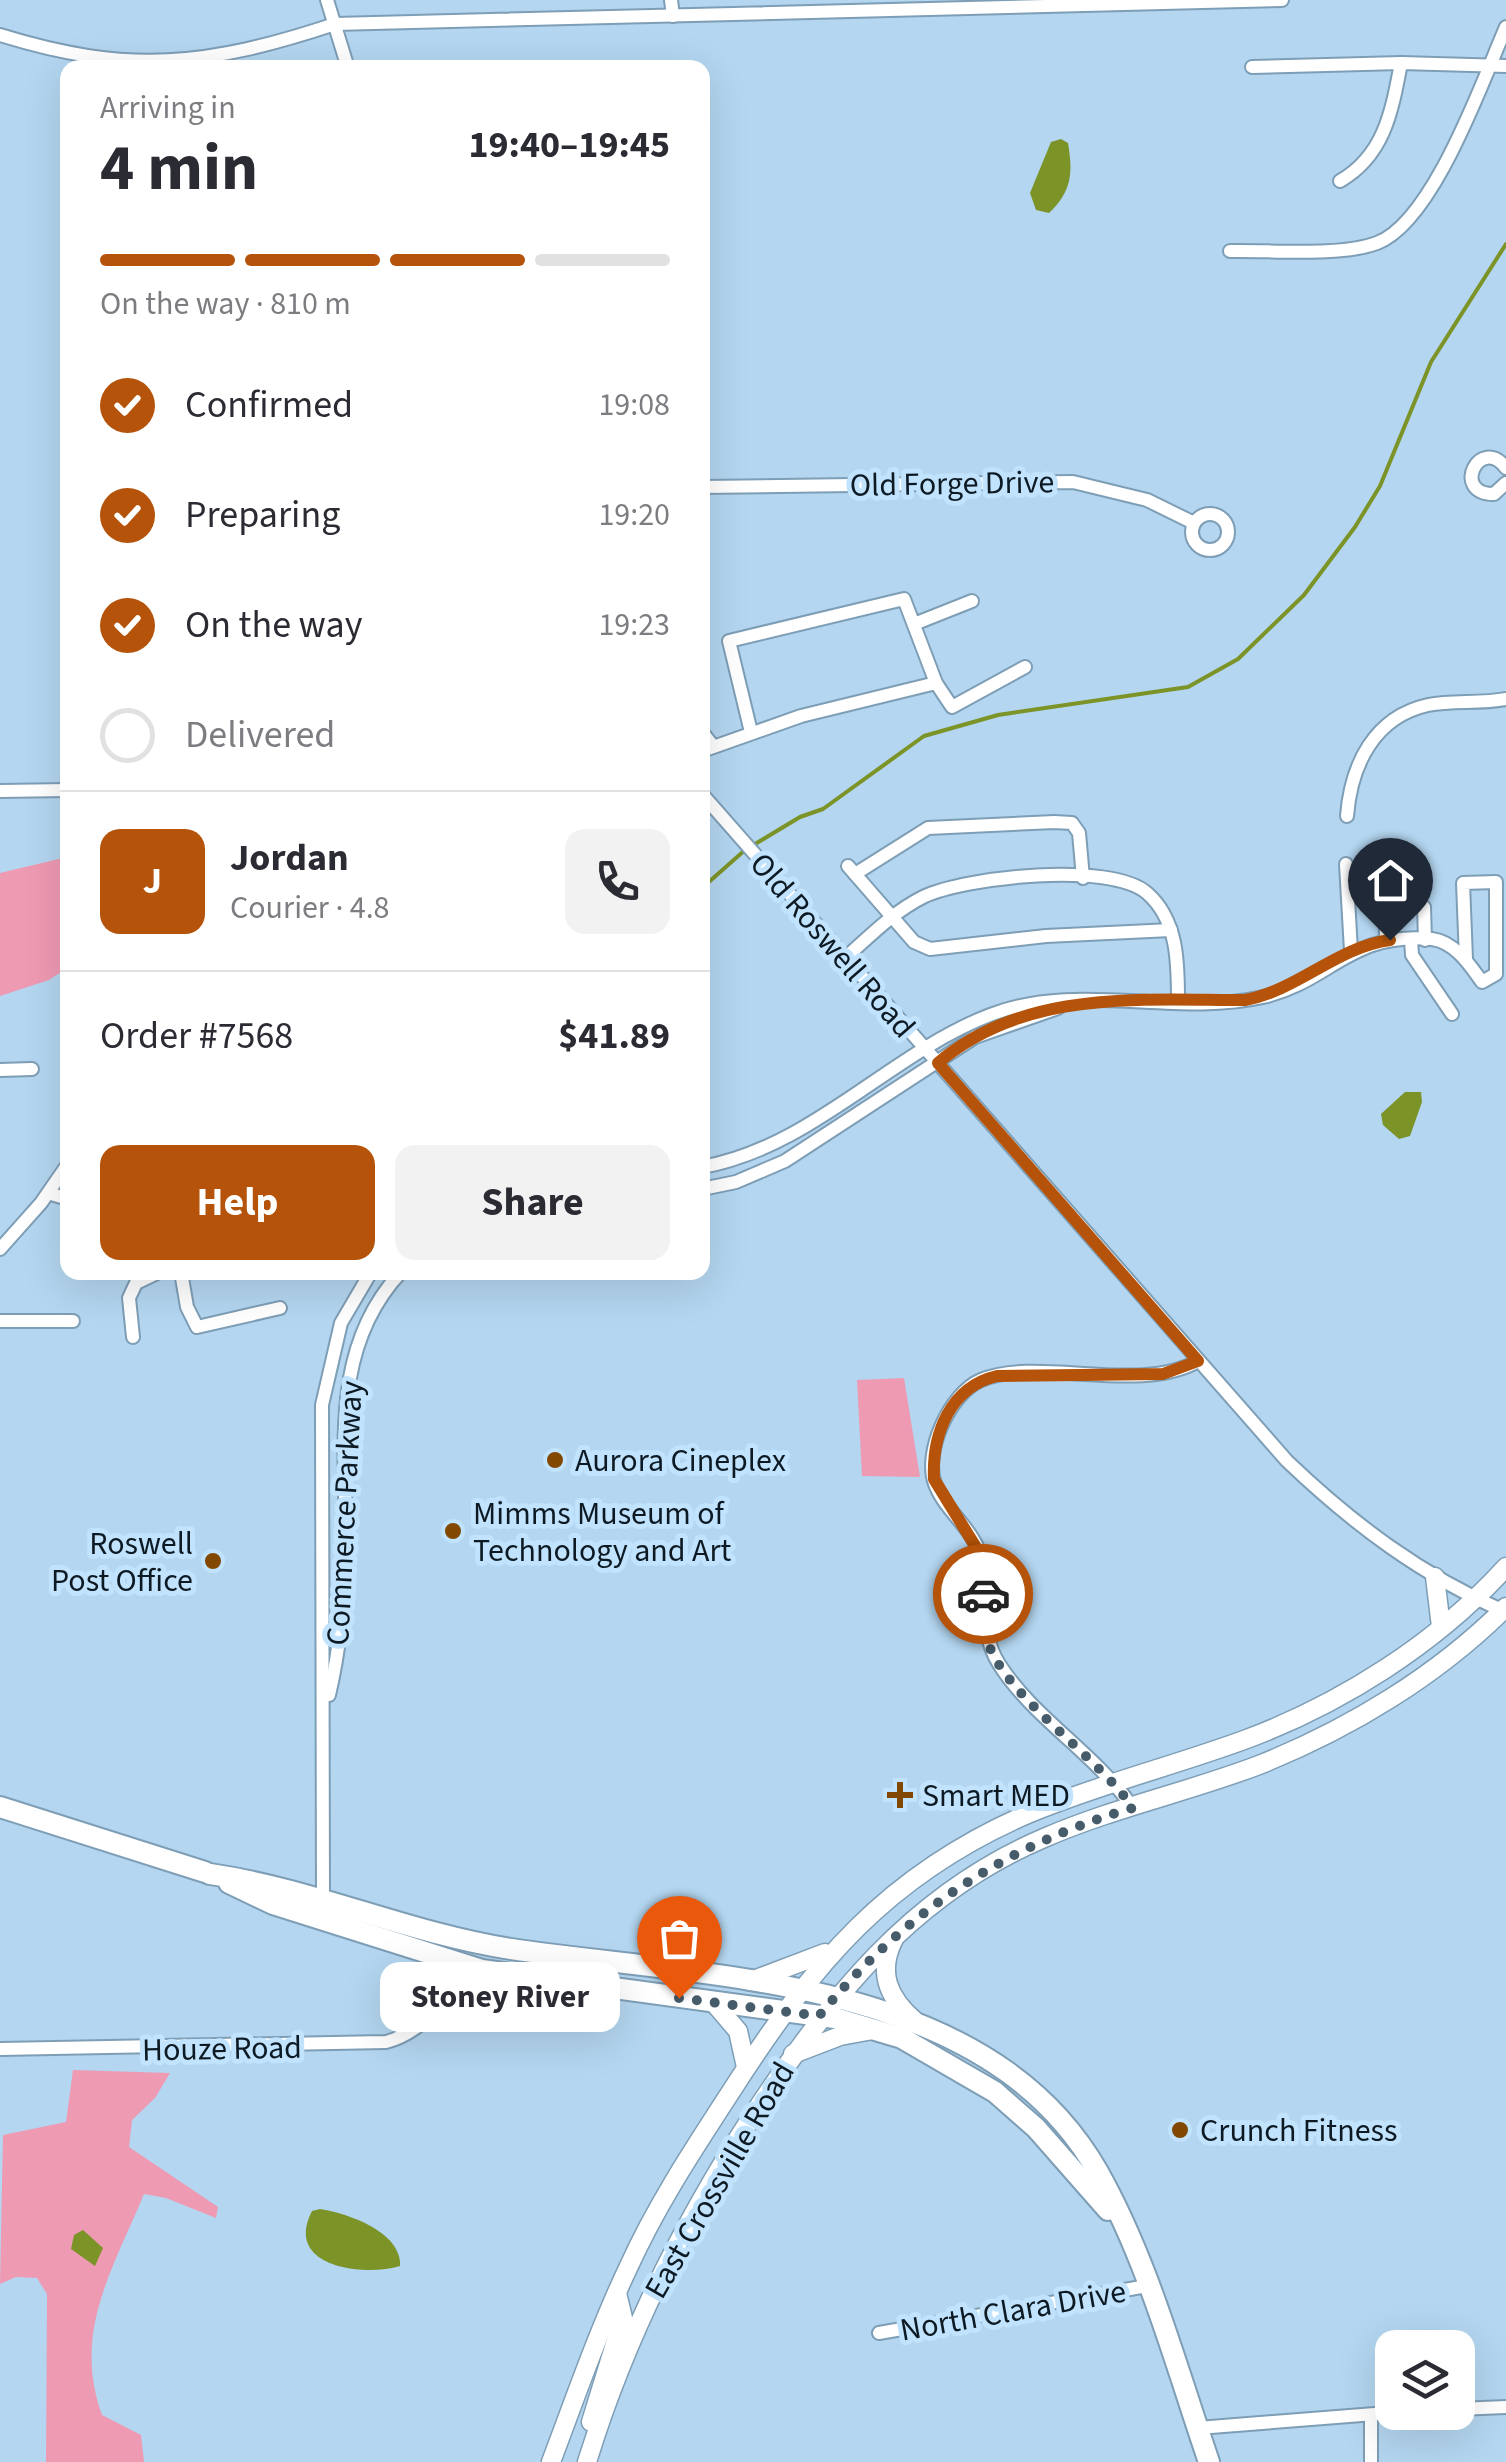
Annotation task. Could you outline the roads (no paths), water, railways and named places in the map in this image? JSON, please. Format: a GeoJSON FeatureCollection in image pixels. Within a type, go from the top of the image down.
{"type":"FeatureCollection","features":[{"type":"Feature","properties":{"kind":"highway"},"geometry":{"type":"LineString","coordinates":[[0,1806],[208,1873],[256,1897],[467,1942],[799,1988],[915,2021],[1007,2076],[1051,2114],[1085,2153],[1147,2286],[1210,2462]]}},
{"type":"Feature","properties":{"kind":"highway"},"geometry":{"type":"LineString","coordinates":[[323,1910],[433,1955],[494,1972],[819,2016],[878,2030],[927,2050],[973,2076],[1050,2144],[1122,2227]]}},
{"type":"Feature","properties":{"kind":"highway"},"geometry":{"type":"LineString","coordinates":[[1050,2144],[1085,2153]]}},
{"type":"Feature","properties":{"kind":"main road","name":"East Crossville Road"},"geometry":{"type":"LineString","coordinates":[[551,2462],[617,2293],[664,2197],[782,2012],[835,1948],[897,1892],[944,1858],[1028,1814],[1298,1717],[1386,1667],[1441,1627],[1506,1567]]}},
{"type":"Feature","properties":{"kind":"main road"},"geometry":{"type":"LineString","coordinates":[[1434,1577],[1441,1627]]}},
{"type":"Feature","properties":{"kind":"main road","name":"East Crossville Road"},"geometry":{"type":"LineString","coordinates":[[588,2457],[667,2261],[710,2184],[819,2016],[896,1933],[959,1885],[1012,1854],[1066,1829],[1256,1766],[1330,1732],[1434,1668],[1505,1610]]}},
{"type":"Feature","properties":{"kind":"main road"},"geometry":{"type":"LineString","coordinates":[[896,1933],[886,1958],[885,1978],[894,1999],[915,2021]]}},
{"type":"Feature","properties":{"kind":"main road"},"geometry":{"type":"LineString","coordinates":[[749,1981],[835,1948]]}},
{"type":"Feature","properties":{"kind":"main road"},"geometry":{"type":"LineString","coordinates":[[714,2003],[736,2027],[745,2047],[746,2068]]}},
{"type":"Feature","properties":{"kind":"main road"},"geometry":{"type":"LineString","coordinates":[[792,2054],[840,2036],[878,2030]]}},
{"type":"Feature","properties":{"kind":"main road"},"geometry":{"type":"LineString","coordinates":[[588,2457],[591,2417],[623,2318],[617,2293]]}},
{"type":"Feature","properties":{"kind":"street"},"geometry":{"type":"LineString","coordinates":[[327,0],[346,60]]}},
{"type":"Feature","properties":{"kind":"street"},"geometry":{"type":"LineString","coordinates":[[672,0],[672,16]]}},
{"type":"Feature","properties":{"kind":"street"},"geometry":{"type":"LineString","coordinates":[[174,60],[254,51],[335,24],[1282,0]]}},
{"type":"Feature","properties":{"kind":"street"},"geometry":{"type":"LineString","coordinates":[[1230,251],[1358,248],[1400,230],[1447,162],[1506,28]]}},
{"type":"Feature","properties":{"kind":"street"},"geometry":{"type":"LineString","coordinates":[[0,35],[67,60]]}},
{"type":"Feature","properties":{"kind":"street"},"geometry":{"type":"LineString","coordinates":[[1340,182],[1361,170],[1380,142],[1393,112],[1402,63]]}},
{"type":"Feature","properties":{"kind":"street"},"geometry":{"type":"LineString","coordinates":[[1252,67],[1402,63],[1506,66]]}},
{"type":"Feature","properties":{"kind":"street"},"geometry":{"type":"LineString","coordinates":[[1505,486],[1494,494],[1482,493],[1470,474],[1474,463],[1486,456],[1498,459],[1506,468]]}},
{"type":"Feature","properties":{"kind":"street","name":"Old Forge Drive"},"geometry":{"type":"LineString","coordinates":[[710,488],[1073,482],[1146,500],[1194,523]]}},
{"type":"Feature","properties":{"kind":"street"},"geometry":{"type":"LineString","coordinates":[[751,732],[729,641],[904,599],[936,683],[952,707],[1025,667]]}},
{"type":"Feature","properties":{"kind":"street"},"geometry":{"type":"LineString","coordinates":[[914,624],[972,601]]}},
{"type":"Feature","properties":{"kind":"street"},"geometry":{"type":"LineString","coordinates":[[710,748],[751,732],[936,683]]}},
{"type":"Feature","properties":{"kind":"street"},"geometry":{"type":"LineString","coordinates":[[1347,816],[1358,761],[1372,738],[1393,720],[1430,704],[1506,698]]}},
{"type":"Feature","properties":{"kind":"street"},"geometry":{"type":"LineString","coordinates":[[0,791],[60,790]]}},
{"type":"Feature","properties":{"kind":"street","name":"Old Roswell Road"},"geometry":{"type":"LineString","coordinates":[[710,803],[1198,1361],[1334,1504],[1380,1542],[1434,1577],[1505,1610]]}},
{"type":"Feature","properties":{"kind":"street"},"geometry":{"type":"LineString","coordinates":[[1083,878],[1079,833],[1072,823],[1054,822],[928,828],[852,870],[914,942],[930,949],[1046,936],[1171,930]]}},
{"type":"Feature","properties":{"kind":"street"},"geometry":{"type":"LineString","coordinates":[[1346,864],[1351,950]]}},
{"type":"Feature","properties":{"kind":"street"},"geometry":{"type":"LineString","coordinates":[[1384,866],[1386,940]]}},
{"type":"Feature","properties":{"kind":"street"},"geometry":{"type":"LineString","coordinates":[[844,959],[892,916],[956,884],[1121,880],[1146,892],[1171,930],[1178,1000]]}},
{"type":"Feature","properties":{"kind":"street"},"geometry":{"type":"LineString","coordinates":[[710,1164],[775,1143],[927,1050],[1004,1010],[1090,1000],[1268,996],[1304,980],[1351,950],[1386,940],[1442,942],[1466,959],[1482,982],[1496,974],[1496,882],[1464,883],[1466,959]]}},
{"type":"Feature","properties":{"kind":"street"},"geometry":{"type":"LineString","coordinates":[[1424,907],[1412,955],[1452,1014]]}},
{"type":"Feature","properties":{"kind":"street"},"geometry":{"type":"LineString","coordinates":[[710,1187],[736,1182],[785,1161],[992,1028],[1090,1000]]}},
{"type":"Feature","properties":{"kind":"street"},"geometry":{"type":"LineString","coordinates":[[0,1070],[32,1070]]}},
{"type":"Feature","properties":{"kind":"street"},"geometry":{"type":"LineString","coordinates":[[0,1249],[60,1176]]}},
{"type":"Feature","properties":{"kind":"street"},"geometry":{"type":"LineString","coordinates":[[48,1194],[60,1197]]}},
{"type":"Feature","properties":{"kind":"street"},"geometry":{"type":"LineString","coordinates":[[133,1337],[129,1298],[136,1283],[142,1280]]}},
{"type":"Feature","properties":{"kind":"street"},"geometry":{"type":"LineString","coordinates":[[182,1280],[187,1307],[197,1327],[280,1308]]}},
{"type":"Feature","properties":{"kind":"street","name":"Commerce Parkway"},"geometry":{"type":"LineString","coordinates":[[323,1910],[326,1707],[320,1634],[322,1405],[341,1323],[366,1280]]}},
{"type":"Feature","properties":{"kind":"street","name":"Commerce Parkway"},"geometry":{"type":"LineString","coordinates":[[326,1707],[342,1624],[347,1387],[362,1332],[395,1280]]}},
{"type":"Feature","properties":{"kind":"street"},"geometry":{"type":"LineString","coordinates":[[0,1322],[72,1321]]}},
{"type":"Feature","properties":{"kind":"street"},"geometry":{"type":"LineString","coordinates":[[1133,1808],[1114,1781],[1010,1680],[992,1653],[984,1625],[980,1554],[934,1479],[939,1436],[957,1397],[982,1380],[1163,1374],[1198,1361]]}},
{"type":"Feature","properties":{"kind":"street"},"geometry":{"type":"LineString","coordinates":[[433,1955],[441,1977],[434,2012]]}},
{"type":"Feature","properties":{"kind":"street","name":"Houze Road"},"geometry":{"type":"LineString","coordinates":[[0,2049],[372,2044],[408,2035],[463,1985],[494,1972]]}},
{"type":"Feature","properties":{"kind":"street","name":"North Clara Drive"},"geometry":{"type":"LineString","coordinates":[[878,2333],[1147,2286]]}},
{"type":"Feature","properties":{"kind":"street"},"geometry":{"type":"LineString","coordinates":[[1475,2408],[1506,2407]]}},
{"type":"Feature","properties":{"kind":"street"},"geometry":{"type":"LineString","coordinates":[[1371,2415],[1371,2462]]}},
{"type":"Feature","properties":{"kind":"street"},"geometry":{"type":"LineString","coordinates":[[1198,2428],[1375,2415]]}},
{"type":"Feature","properties":{"kind":"waterway"},"geometry":{"type":"LineString","coordinates":[[710,881],[745,850],[800,817],[823,809],[924,736],[998,715],[1188,687],[1238,659],[1304,595],[1355,527],[1380,486],[1431,362],[1506,244]]}},
{"type":"Feature","properties":{"kind":"place","name":"Aurora Cineplex"},"geometry":{"type":"Point","coordinates":[555,1460]}},
{"type":"Feature","properties":{"kind":"place","name":"Mimms Museum of Technology and Art"},"geometry":{"type":"Point","coordinates":[453,1531]}},
{"type":"Feature","properties":{"kind":"place","name":"Roswell Post Office"},"geometry":{"type":"Point","coordinates":[213,1561]}},
{"type":"Feature","properties":{"kind":"place","name":"Smart MED"},"geometry":{"type":"Point","coordinates":[900,1795]}},
{"type":"Feature","properties":{"kind":"place","name":"Stoney River"},"geometry":{"type":"Point","coordinates":[679,1998]}},
{"type":"Feature","properties":{"kind":"place","name":"Crunch Fitness"},"geometry":{"type":"Point","coordinates":[1180,2130]}}]}
